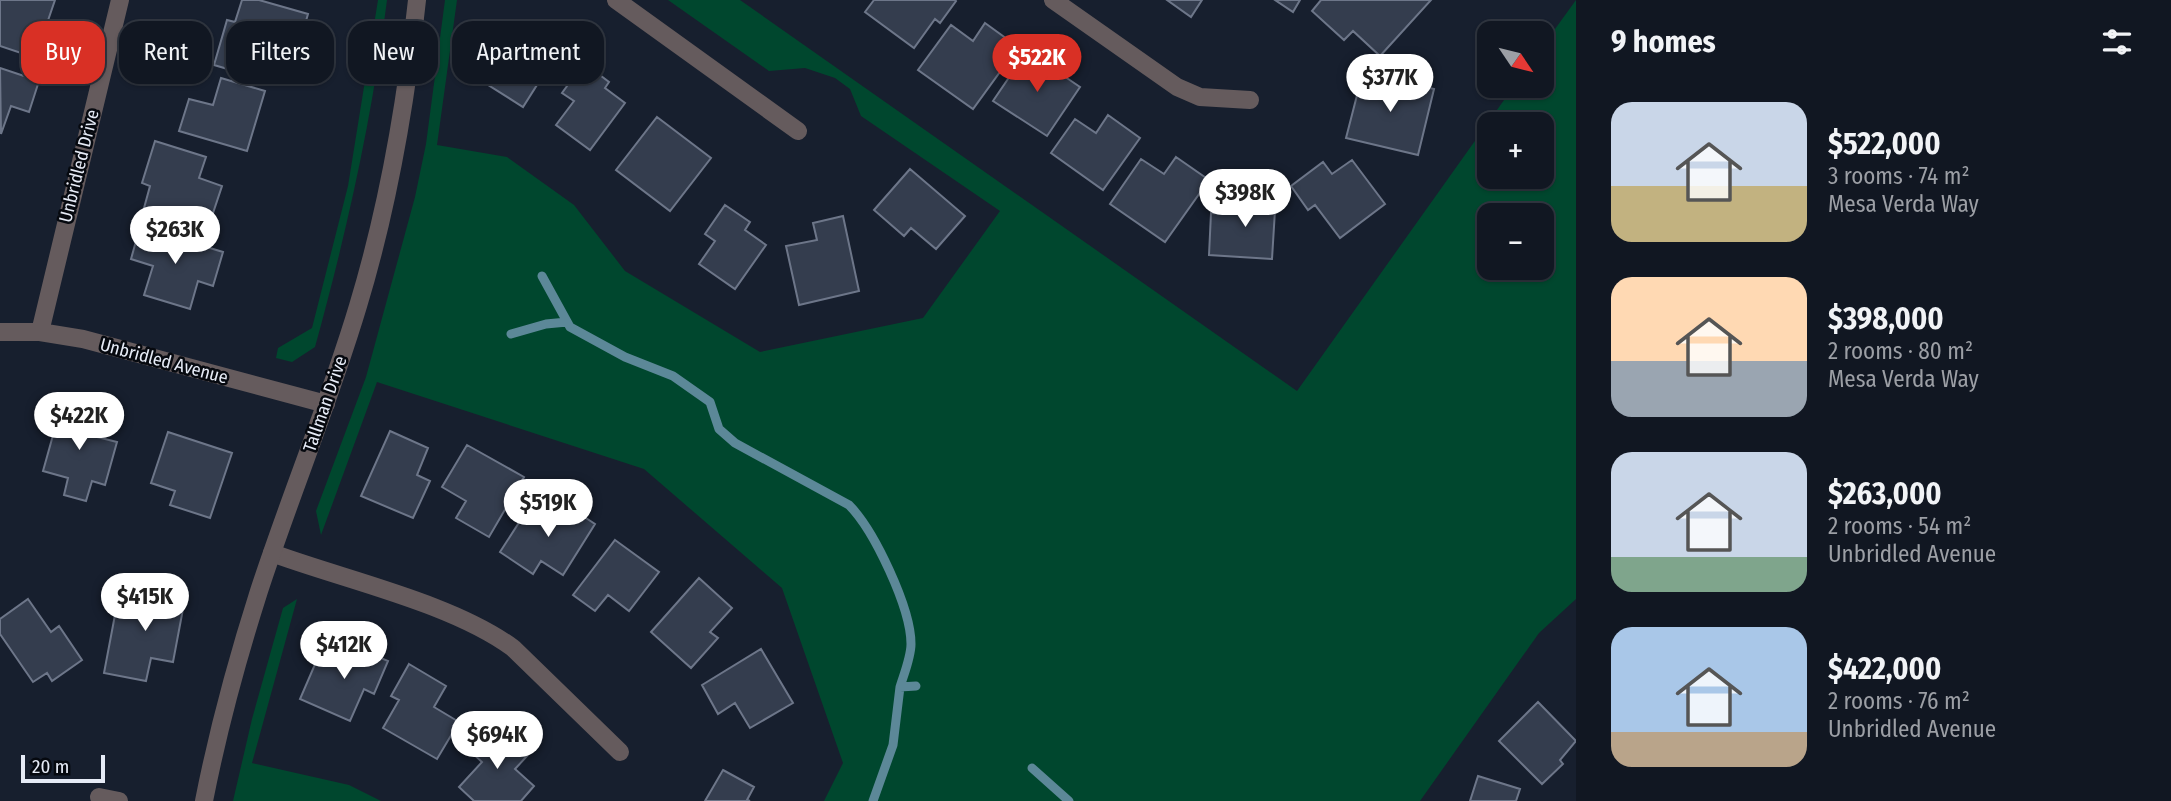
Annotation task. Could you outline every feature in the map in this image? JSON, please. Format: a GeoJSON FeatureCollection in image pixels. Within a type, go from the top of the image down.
{"type":"FeatureCollection","features":[{"type":"Feature","properties":{"kind":"street","name":"Unbridled Drive"},"geometry":{"type":"LineString","coordinates":[[40,332],[120,0]]}},
{"type":"Feature","properties":{"kind":"street","name":"Tallman Drive"},"geometry":{"type":"LineString","coordinates":[[204,801],[239,656],[359,304],[385,204],[417,0]]}},
{"type":"Feature","properties":{"kind":"street"},"geometry":{"type":"LineString","coordinates":[[616,0],[798,131]]}},
{"type":"Feature","properties":{"kind":"street"},"geometry":{"type":"LineString","coordinates":[[1053,0],[1177,87],[1200,97],[1250,100]]}},
{"type":"Feature","properties":{"kind":"street","name":"Unbridled Avenue"},"geometry":{"type":"LineString","coordinates":[[0,332],[40,332],[83,339],[326,404]]}},
{"type":"Feature","properties":{"kind":"street"},"geometry":{"type":"LineString","coordinates":[[272,553],[438,610],[498,636],[620,752]]}},
{"type":"Feature","properties":{"kind":"street"},"geometry":{"type":"LineString","coordinates":[[99,797],[119,801]]}},
{"type":"Feature","properties":{"kind":"green space"},"geometry":{"type":"Polygon","coordinates":[[[378,0],[387,0],[384,21],[375,21],[378,0]]]}},
{"type":"Feature","properties":{"kind":"green space"},"geometry":{"type":"Polygon","coordinates":[[[445,0],[457,0],[437,145],[507,157],[574,205],[625,271],[760,352],[923,318],[1000,211],[861,116],[850,89],[835,78],[805,68],[769,71],[668,0],[740,0],[1297,391],[1477,138],[1477,189],[1554,189],[1554,112],[1496,112],[1505,98],[1554,98],[1554,30],[1576,0],[1576,599],[1539,633],[1420,801],[824,801],[843,763],[782,588],[644,469],[377,382],[321,535],[316,511],[366,377],[415,197],[434,84],[438,84],[438,53],[445,0]]]}},
{"type":"Feature","properties":{"kind":"green space"},"geometry":{"type":"Polygon","coordinates":[[[364,84],[374,84],[348,218],[315,347],[292,362],[276,358],[278,348],[312,328],[348,186],[364,84]]]}},
{"type":"Feature","properties":{"kind":"green space"},"geometry":{"type":"Polygon","coordinates":[[[297,599],[252,763],[349,785],[381,801],[233,801],[252,719],[283,608],[297,599]]]}},
{"type":"Feature","properties":{"kind":"building"},"geometry":{"type":"Polygon","coordinates":[[[0,0],[55,0],[48,21],[21,21],[21,53],[0,46],[0,0]]]}},
{"type":"Feature","properties":{"kind":"building"},"geometry":{"type":"Polygon","coordinates":[[[242,0],[259,0],[308,14],[306,21],[235,21],[242,0]]]}},
{"type":"Feature","properties":{"kind":"building"},"geometry":{"type":"Polygon","coordinates":[[[874,0],[956,1],[940,23],[935,19],[914,48],[865,12],[874,0]]]}},
{"type":"Feature","properties":{"kind":"building"},"geometry":{"type":"Polygon","coordinates":[[[1167,0],[1202,0],[1191,17],[1167,0]]]}},
{"type":"Feature","properties":{"kind":"building"},"geometry":{"type":"Polygon","coordinates":[[[1275,0],[1300,0],[1293,12],[1275,0]]]}},
{"type":"Feature","properties":{"kind":"building"},"geometry":{"type":"Polygon","coordinates":[[[1321,0],[1431,0],[1380,56],[1353,31],[1344,40],[1312,11],[1321,0]]]}},
{"type":"Feature","properties":{"kind":"building"},"geometry":{"type":"Polygon","coordinates":[[[226,23],[226,69],[214,65],[226,23]]]}},
{"type":"Feature","properties":{"kind":"building"},"geometry":{"type":"Polygon","coordinates":[[[985,23],[1018,47],[973,109],[918,70],[951,25],[973,41],[985,23]]]}},
{"type":"Feature","properties":{"kind":"building"},"geometry":{"type":"Polygon","coordinates":[[[1027,51],[1080,87],[1047,136],[993,101],[1027,51]]]}},
{"type":"Feature","properties":{"kind":"building"},"geometry":{"type":"Polygon","coordinates":[[[0,68],[21,75],[21,84],[38,84],[29,112],[11,106],[1,134],[0,68]]]}},
{"type":"Feature","properties":{"kind":"building"},"geometry":{"type":"Polygon","coordinates":[[[1363,72],[1434,89],[1418,155],[1346,138],[1363,72]]]}},
{"type":"Feature","properties":{"kind":"building"},"geometry":{"type":"Polygon","coordinates":[[[221,78],[226,79],[226,84],[241,84],[265,91],[247,151],[179,131],[189,99],[213,105],[221,78]]]}},
{"type":"Feature","properties":{"kind":"building"},"geometry":{"type":"Polygon","coordinates":[[[604,78],[609,82],[605,88],[625,103],[590,150],[556,125],[574,101],[562,93],[569,84],[604,84],[604,78]]]}},
{"type":"Feature","properties":{"kind":"building"},"geometry":{"type":"Polygon","coordinates":[[[487,84],[538,84],[523,107],[487,84]]]}},
{"type":"Feature","properties":{"kind":"building"},"geometry":{"type":"Polygon","coordinates":[[[1108,115],[1140,138],[1103,190],[1051,153],[1075,119],[1096,133],[1108,115]]]}},
{"type":"Feature","properties":{"kind":"building"},"geometry":{"type":"Polygon","coordinates":[[[657,117],[711,158],[670,211],[616,170],[657,117]]]}},
{"type":"Feature","properties":{"kind":"building"},"geometry":{"type":"Polygon","coordinates":[[[155,141],[206,157],[199,178],[222,186],[208,228],[144,208],[150,186],[142,183],[155,141]]]}},
{"type":"Feature","properties":{"kind":"building"},"geometry":{"type":"Polygon","coordinates":[[[1176,157],[1209,180],[1165,242],[1110,204],[1141,159],[1164,174],[1176,157]]]}},
{"type":"Feature","properties":{"kind":"building"},"geometry":{"type":"Polygon","coordinates":[[[1352,160],[1385,204],[1340,238],[1315,205],[1308,210],[1291,186],[1323,162],[1332,174],[1352,160]]]}},
{"type":"Feature","properties":{"kind":"building"},"geometry":{"type":"Polygon","coordinates":[[[910,169],[965,216],[936,249],[911,228],[904,236],[874,210],[910,169]]]}},
{"type":"Feature","properties":{"kind":"building"},"geometry":{"type":"Polygon","coordinates":[[[1242,192],[1276,194],[1272,259],[1209,255],[1211,213],[1241,214],[1242,192]]]}},
{"type":"Feature","properties":{"kind":"building"},"geometry":{"type":"Polygon","coordinates":[[[725,205],[750,222],[745,230],[766,245],[735,289],[699,264],[715,241],[705,234],[725,205]]]}},
{"type":"Feature","properties":{"kind":"building"},"geometry":{"type":"Polygon","coordinates":[[[843,216],[859,291],[799,305],[786,246],[817,240],[813,223],[843,216]]]}},
{"type":"Feature","properties":{"kind":"building"},"geometry":{"type":"Polygon","coordinates":[[[140,227],[223,252],[213,286],[198,281],[190,309],[144,295],[153,266],[131,259],[140,227]]]}},
{"type":"Feature","properties":{"kind":"building"},"geometry":{"type":"Polygon","coordinates":[[[62,403],[95,413],[89,435],[117,442],[105,485],[92,481],[86,501],[64,495],[68,478],[43,471],[62,403]]]}},
{"type":"Feature","properties":{"kind":"building"},"geometry":{"type":"Polygon","coordinates":[[[390,431],[428,448],[417,475],[430,481],[413,518],[361,496],[390,431]]]}},
{"type":"Feature","properties":{"kind":"building"},"geometry":{"type":"Polygon","coordinates":[[[168,432],[232,453],[210,518],[170,505],[175,491],[151,483],[168,432]]]}},
{"type":"Feature","properties":{"kind":"building"},"geometry":{"type":"Polygon","coordinates":[[[467,445],[524,477],[489,537],[456,518],[466,501],[442,487],[467,445]]]}},
{"type":"Feature","properties":{"kind":"building"},"geometry":{"type":"Polygon","coordinates":[[[560,501],[595,524],[563,575],[541,561],[533,574],[500,552],[529,507],[548,519],[560,501]]]}},
{"type":"Feature","properties":{"kind":"building"},"geometry":{"type":"Polygon","coordinates":[[[615,540],[659,572],[629,611],[608,595],[595,611],[573,595],[615,540]]]}},
{"type":"Feature","properties":{"kind":"building"},"geometry":{"type":"Polygon","coordinates":[[[699,578],[732,608],[710,632],[718,638],[691,668],[651,632],[699,578]]]}},
{"type":"Feature","properties":{"kind":"building"},"geometry":{"type":"Polygon","coordinates":[[[147,586],[186,593],[173,662],[151,658],[146,681],[104,673],[118,599],[144,604],[147,586]]]}},
{"type":"Feature","properties":{"kind":"building"},"geometry":{"type":"Polygon","coordinates":[[[28,599],[51,632],[59,626],[82,660],[52,681],[47,673],[33,682],[0,634],[0,619],[28,599]]]}},
{"type":"Feature","properties":{"kind":"building"},"geometry":{"type":"Polygon","coordinates":[[[348,644],[388,661],[374,694],[364,689],[350,721],[300,699],[319,655],[340,664],[348,644]]]}},
{"type":"Feature","properties":{"kind":"building"},"geometry":{"type":"Polygon","coordinates":[[[761,649],[793,703],[750,728],[735,703],[718,714],[702,685],[761,649]]]}},
{"type":"Feature","properties":{"kind":"building"},"geometry":{"type":"Polygon","coordinates":[[[409,664],[446,686],[434,707],[459,722],[437,759],[383,728],[399,700],[391,696],[409,664]]]}},
{"type":"Feature","properties":{"kind":"building"},"geometry":{"type":"Polygon","coordinates":[[[1538,702],[1576,741],[1560,760],[1563,764],[1542,784],[1499,741],[1538,702]]]}},
{"type":"Feature","properties":{"kind":"building"},"geometry":{"type":"Polygon","coordinates":[[[494,725],[527,756],[515,769],[534,786],[521,801],[474,801],[459,787],[482,762],[470,751],[494,725]]]}},
{"type":"Feature","properties":{"kind":"building"},"geometry":{"type":"Polygon","coordinates":[[[723,770],[754,787],[747,800],[750,801],[705,801],[723,770]]]}},
{"type":"Feature","properties":{"kind":"building"},"geometry":{"type":"Polygon","coordinates":[[[1478,776],[1520,789],[1516,801],[1470,801],[1478,776]]]}},
{"type":"Feature","properties":{"kind":"waterway"},"geometry":{"type":"LineString","coordinates":[[542,276],[570,327],[625,357],[673,376],[710,402],[719,429],[735,443],[849,505],[880,550],[905,611],[911,649],[900,687]]}},
{"type":"Feature","properties":{"kind":"waterway"},"geometry":{"type":"LineString","coordinates":[[511,334],[546,324],[567,322]]}},
{"type":"Feature","properties":{"kind":"waterway"},"geometry":{"type":"LineString","coordinates":[[873,801],[893,745],[900,687],[916,686]]}},
{"type":"Feature","properties":{"kind":"waterway"},"geometry":{"type":"LineString","coordinates":[[1032,768],[1069,801]]}}]}
